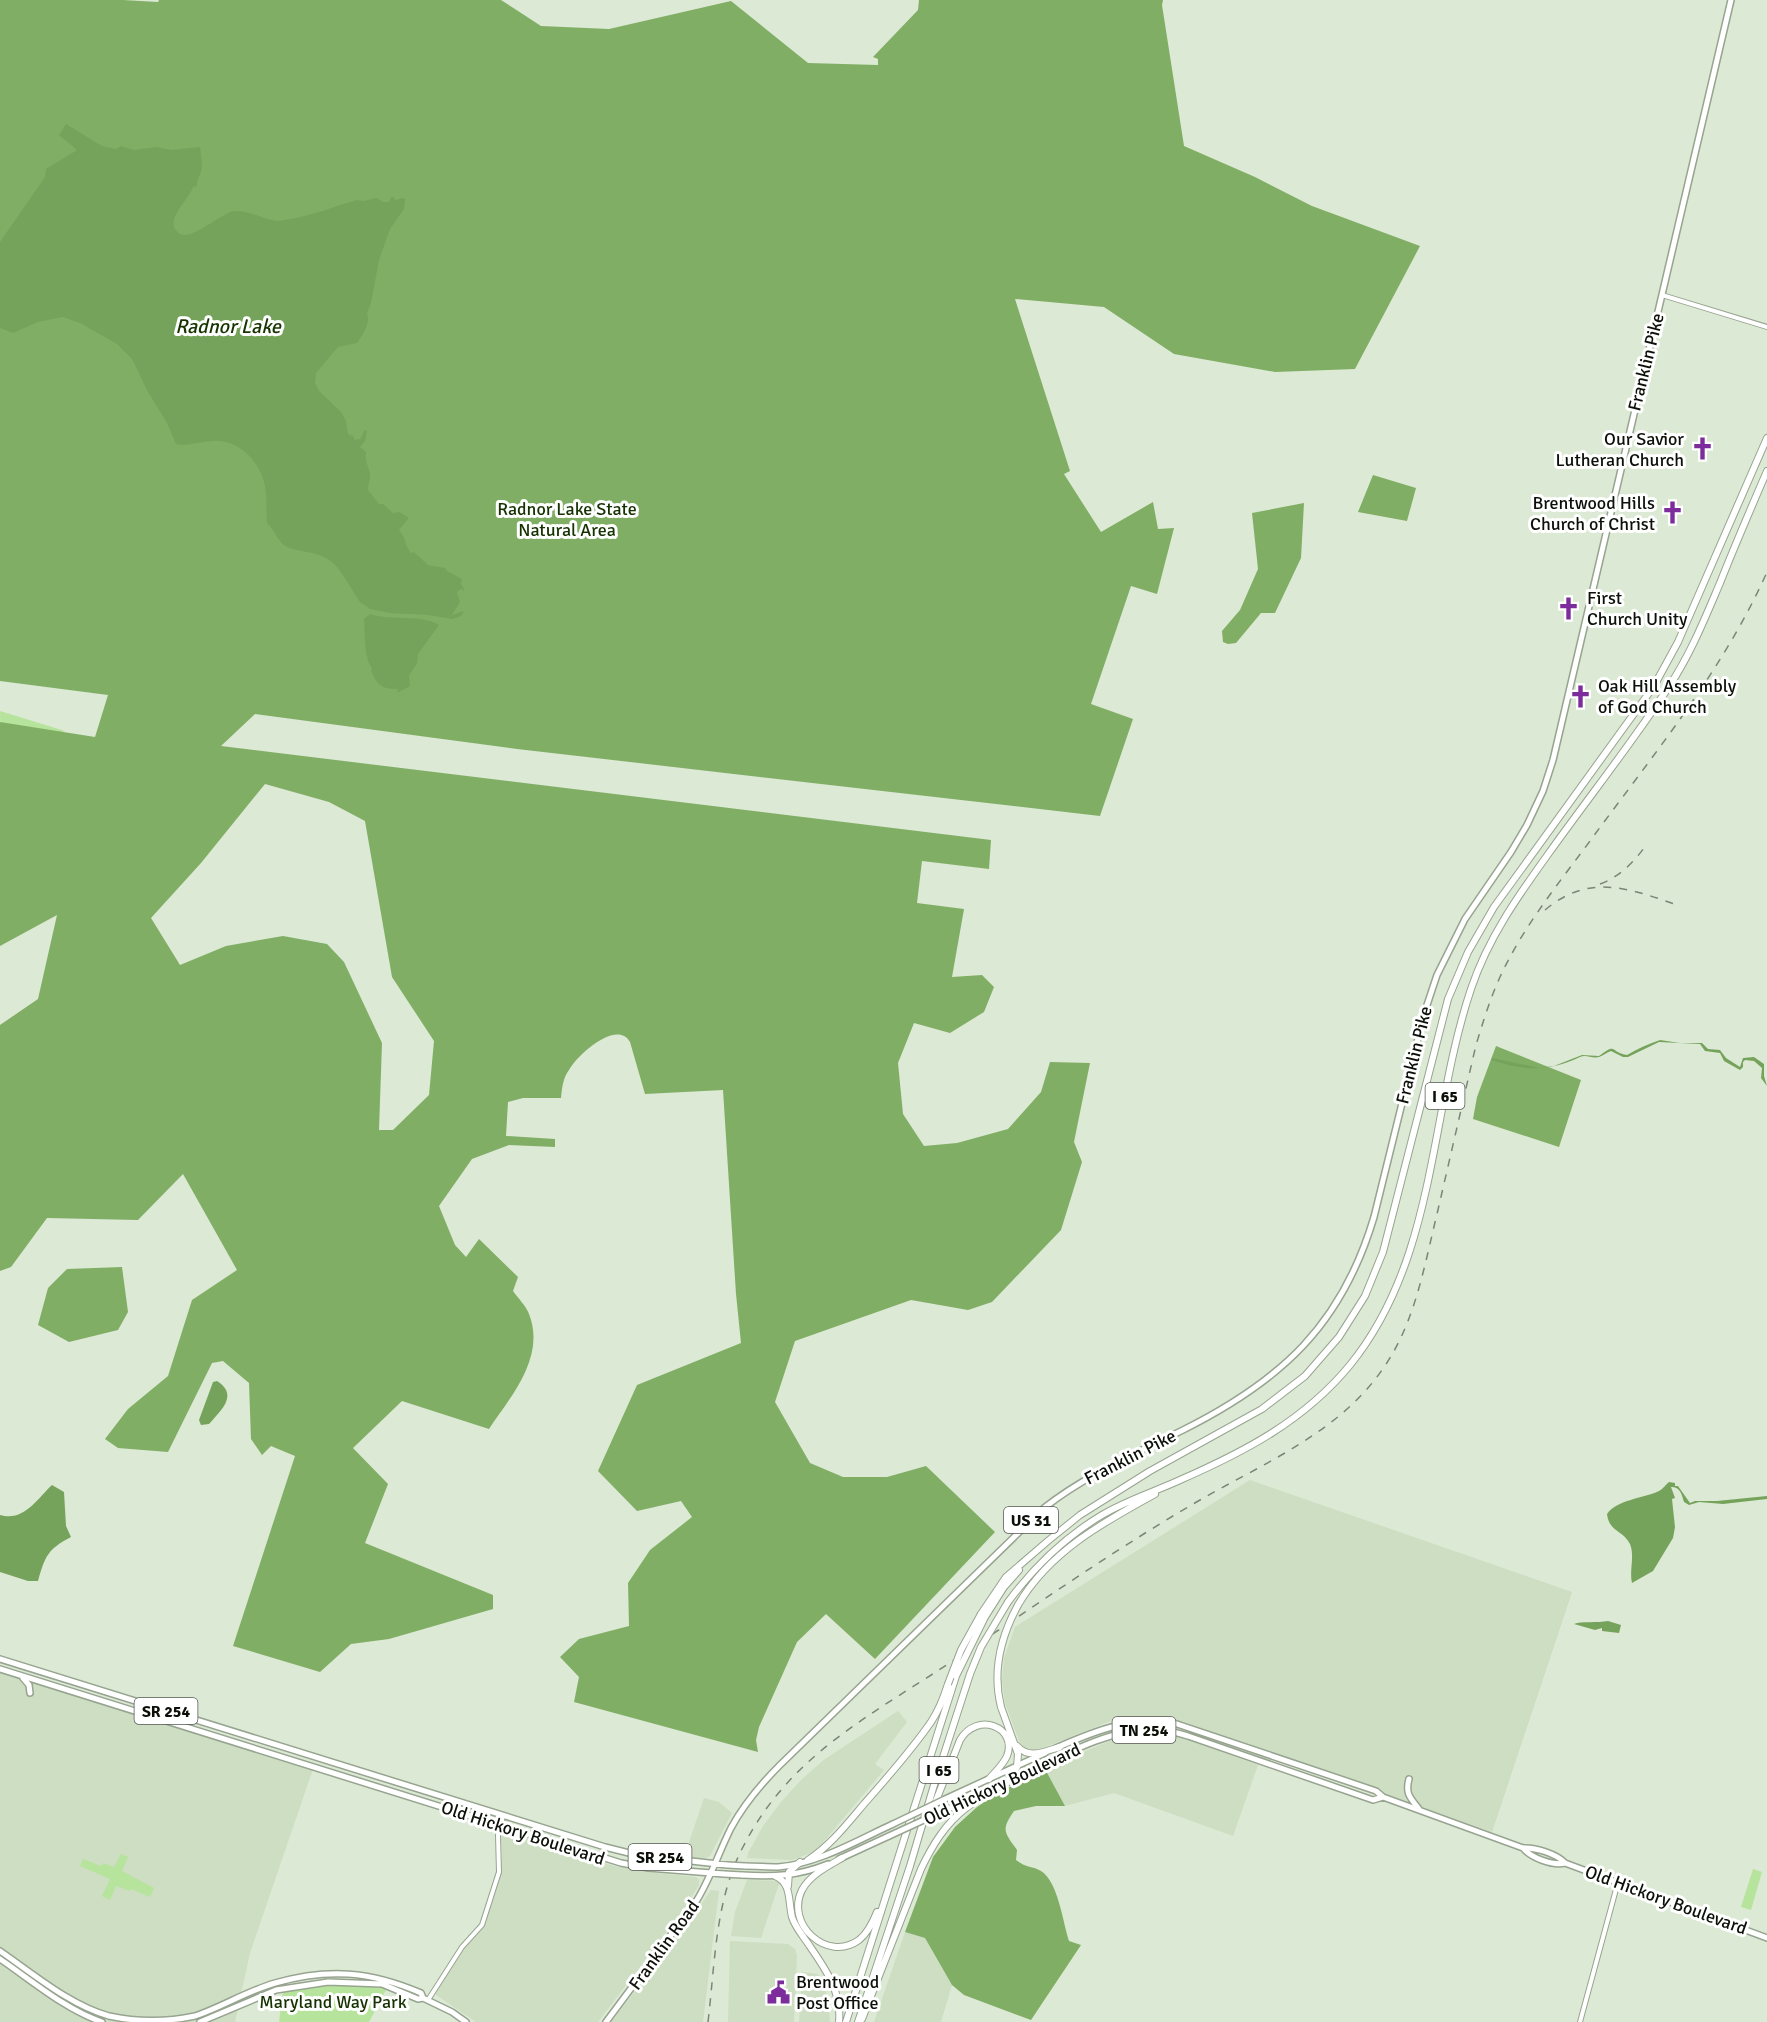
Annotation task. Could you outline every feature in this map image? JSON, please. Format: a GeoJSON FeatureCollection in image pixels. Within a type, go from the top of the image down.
{"type":"FeatureCollection","features":[{"type":"Feature","properties":{"kind":"highway","name":"I 65"},"geometry":{"type":"LineString","coordinates":[[846,2022],[956,1676],[983,1615],[1029,1558],[1080,1515],[1150,1471],[1262,1409],[1305,1376],[1339,1337],[1365,1296],[1383,1252],[1448,999],[1468,952],[1494,907],[1654,686],[1678,642],[1767,438]]}},
{"type":"Feature","properties":{"kind":"highway","name":"I 65"},"geometry":{"type":"LineString","coordinates":[[859,2022],[970,1674],[981,1647],[1008,1602],[1040,1564],[1085,1526],[1118,1506],[1179,1481],[1261,1441],[1304,1411],[1346,1370],[1366,1344],[1383,1316],[1403,1275],[1415,1238],[1462,1021],[1483,959],[1514,902],[1637,733],[1677,673],[1701,627],[1767,471]]}},
{"type":"Feature","properties":{"kind":"highway"},"geometry":{"type":"LineString","coordinates":[[1060,1747],[1031,1755],[1017,1746],[1001,1707],[997,1681],[998,1661],[1004,1635],[1018,1605],[1044,1571],[1077,1541],[1119,1513],[1179,1481]]}},
{"type":"Feature","properties":{"kind":"highway"},"geometry":{"type":"LineString","coordinates":[[808,1860],[819,1853],[839,1832],[932,1721],[942,1703],[962,1650],[983,1615]]}},
{"type":"Feature","properties":{"kind":"highway"},"geometry":{"type":"LineString","coordinates":[[910,1866],[960,1740],[968,1729],[978,1725],[989,1724],[997,1728],[1003,1733],[1007,1742],[1008,1751],[1005,1760],[989,1779]]}},
{"type":"Feature","properties":{"kind":"highway"},"geometry":{"type":"LineString","coordinates":[[859,2022],[869,2006],[930,1851],[947,1827],[966,1808],[1005,1784],[1015,1767],[1017,1746]]}},
{"type":"Feature","properties":{"kind":"highway"},"geometry":{"type":"LineString","coordinates":[[842,1858],[816,1875],[802,1889],[798,1907],[799,1915],[802,1924],[813,1939],[838,1947],[860,1939],[867,1932],[887,1890]]}},
{"type":"Feature","properties":{"kind":"highway"},"geometry":{"type":"LineString","coordinates":[[800,1862],[789,1872],[788,1876],[792,1918],[821,1962],[835,1990],[839,2022]]}},
{"type":"Feature","properties":{"kind":"highway"},"geometry":{"type":"LineString","coordinates":[[775,1876],[784,1881],[788,1888]]}},
{"type":"Feature","properties":{"kind":"main road","name":"Franklin Pike"},"geometry":{"type":"LineString","coordinates":[[716,1864],[736,1820],[762,1783],[1035,1516],[1086,1480],[1206,1418],[1259,1386],[1312,1336],[1343,1291],[1356,1267],[1370,1230],[1424,1014],[1437,975],[1465,919],[1527,825],[1551,769],[1731,0]]}},
{"type":"Feature","properties":{"kind":"main road","name":"Old Hickory Boulevard"},"geometry":{"type":"LineString","coordinates":[[0,1659],[622,1851],[745,1866],[777,1867],[833,1852],[1088,1735],[1127,1723],[1169,1722],[1194,1728],[1376,1791],[1383,1797],[1523,1848],[1528,1854],[1559,1865],[1565,1863],[1767,1938]]}},
{"type":"Feature","properties":{"kind":"main road","name":"Old Hickory Boulevard"},"geometry":{"type":"LineString","coordinates":[[0,1669],[621,1863],[648,1868],[775,1876],[788,1876],[813,1870],[1100,1740],[1137,1730],[1158,1729],[1174,1732],[1372,1800],[1383,1797]]}},
{"type":"Feature","properties":{"kind":"main road"},"geometry":{"type":"LineString","coordinates":[[20,1675],[29,1684],[30,1693]]}},
{"type":"Feature","properties":{"kind":"main road"},"geometry":{"type":"LineString","coordinates":[[1409,1779],[1407,1794],[1420,1810]]}},
{"type":"Feature","properties":{"kind":"main road","name":"Franklin Road"},"geometry":{"type":"LineString","coordinates":[[606,2022],[691,1909],[716,1864]]}},
{"type":"Feature","properties":{"kind":"main road"},"geometry":{"type":"LineString","coordinates":[[0,1951],[64,2003],[91,2019],[102,2022]]}},
{"type":"Feature","properties":{"kind":"main road"},"geometry":{"type":"LineString","coordinates":[[0,1959],[94,2011],[132,2021],[168,2021],[200,2013],[290,1979],[329,1974],[358,1974],[395,1982],[421,1993],[425,1999],[466,2022]]}},
{"type":"Feature","properties":{"kind":"main road"},"geometry":{"type":"LineString","coordinates":[[358,1974],[358,1982]]}},
{"type":"Feature","properties":{"kind":"main road"},"geometry":{"type":"LineString","coordinates":[[200,2013],[201,2021],[283,1988],[328,1982],[382,1984],[418,1999],[425,1999]]}},
{"type":"Feature","properties":{"kind":"main road"},"geometry":{"type":"LineString","coordinates":[[91,2019],[94,2011]]}},
{"type":"Feature","properties":{"kind":"street"},"geometry":{"type":"LineString","coordinates":[[1662,295],[1767,327]]}},
{"type":"Feature","properties":{"kind":"street"},"geometry":{"type":"LineString","coordinates":[[425,1999],[460,1950],[482,1925],[499,1872],[498,1839],[503,1816]]}},
{"type":"Feature","properties":{"kind":"street"},"geometry":{"type":"LineString","coordinates":[[1580,2022],[1618,1882]]}},
{"type":"Feature","properties":{"kind":"shaded area"},"geometry":{"type":"Polygon","coordinates":[[[1250,1480],[1572,1592],[1492,1832],[1182,1721],[1145,1717],[1126,1719],[1108,1722],[1035,1751],[1027,1751],[1021,1746],[1005,1703],[1002,1681],[1004,1658],[1015,1627],[1250,1480]]]}},
{"type":"Feature","properties":{"kind":"shaded area"},"geometry":{"type":"Polygon","coordinates":[[[0,1672],[313,1769],[250,1953],[235,2022],[0,2022],[0,1672]]]}},
{"type":"Feature","properties":{"kind":"shaded area"},"geometry":{"type":"Polygon","coordinates":[[[898,1711],[907,1722],[875,1764],[884,1770],[821,1845],[811,1853],[792,1860],[747,1858],[763,1826],[802,1779],[825,1759],[898,1711]]]}},
{"type":"Feature","properties":{"kind":"shaded area"},"geometry":{"type":"Polygon","coordinates":[[[1146,1733],[1181,1737],[1258,1765],[1233,1836],[1114,1793],[1065,1806],[1045,1769],[1111,1740],[1146,1733]]]}},
{"type":"Feature","properties":{"kind":"shaded area"},"geometry":{"type":"Polygon","coordinates":[[[704,1798],[719,1802],[732,1813],[710,1856],[703,1859],[684,1857],[704,1798]]]}},
{"type":"Feature","properties":{"kind":"shaded area"},"geometry":{"type":"Polygon","coordinates":[[[503,1830],[614,1866],[696,1877],[699,1880],[699,1885],[684,1909],[598,2022],[476,2022],[436,1995],[436,1990],[457,1957],[483,1928],[500,1877],[503,1830]]]}},
{"type":"Feature","properties":{"kind":"shaded area"},"geometry":{"type":"Polygon","coordinates":[[[747,1880],[780,1881],[761,1938],[731,1936],[735,1912],[747,1880]]]}},
{"type":"Feature","properties":{"kind":"shaded area"},"geometry":{"type":"Polygon","coordinates":[[[711,1890],[719,1891],[703,2022],[611,2022],[685,1927],[711,1890]]]}},
{"type":"Feature","properties":{"kind":"shaded area"},"geometry":{"type":"Polygon","coordinates":[[[905,1932],[925,1938],[952,1985],[941,2022],[874,2022],[905,1932]]]}},
{"type":"Feature","properties":{"kind":"shaded area"},"geometry":{"type":"Polygon","coordinates":[[[730,1941],[788,1944],[795,1949],[797,1955],[794,2022],[728,2022],[730,1941]]]}},
{"type":"Feature","properties":{"kind":"shaded area"},"geometry":{"type":"Polygon","coordinates":[[[802,1972],[818,1974],[828,1998],[830,2022],[799,2022],[802,1972]]]}},
{"type":"Feature","properties":{"kind":"green space","name":"Radnor Lake State Natural Area"},"geometry":{"type":"Polygon","coordinates":[[[0,0],[158,2],[159,0],[501,0],[541,26],[609,29],[731,1],[808,63],[878,65],[878,59],[873,57],[918,10],[919,0],[1163,0],[1184,146],[1255,177],[1312,206],[1420,246],[1355,369],[1275,372],[1174,354],[1104,307],[1015,299],[1070,471],[1064,474],[1101,532],[1153,502],[1158,529],[1174,528],[1157,594],[1131,586],[1091,704],[1133,719],[1100,816],[517,749],[255,714],[221,746],[991,840],[989,869],[922,861],[917,903],[964,909],[952,977],[982,975],[994,987],[984,1012],[950,1033],[914,1023],[898,1063],[903,1114],[924,1146],[957,1143],[1008,1129],[1041,1092],[1050,1062],[1090,1063],[1074,1142],[1082,1162],[1061,1230],[992,1302],[968,1310],[911,1300],[795,1341],[775,1402],[810,1463],[843,1477],[887,1477],[926,1466],[995,1532],[875,1659],[826,1614],[797,1642],[759,1727],[756,1740],[758,1752],[574,1702],[579,1677],[560,1657],[579,1639],[629,1626],[628,1583],[650,1550],[692,1517],[681,1501],[637,1511],[598,1471],[637,1385],[741,1343],[723,1090],[645,1094],[630,1042],[624,1036],[607,1037],[588,1048],[565,1076],[561,1098],[523,1098],[508,1102],[506,1136],[555,1139],[555,1147],[509,1145],[472,1159],[439,1206],[455,1245],[466,1257],[479,1239],[518,1277],[513,1291],[529,1314],[533,1330],[533,1345],[524,1375],[507,1403],[489,1429],[402,1401],[353,1448],[388,1484],[365,1543],[493,1595],[493,1609],[389,1639],[351,1644],[320,1672],[233,1646],[295,1456],[271,1446],[262,1455],[251,1439],[249,1383],[223,1361],[212,1363],[168,1452],[118,1448],[105,1439],[128,1409],[168,1376],[192,1300],[237,1270],[183,1174],[138,1220],[47,1218],[11,1267],[0,1271],[0,1025],[38,999],[57,915],[0,946],[0,722],[95,737],[108,695],[0,681],[0,0]],[[265,784],[201,863],[151,918],[180,965],[226,946],[283,936],[327,944],[344,962],[382,1043],[379,1130],[393,1130],[429,1095],[434,1041],[392,977],[365,821],[329,802],[265,784]]]}},
{"type":"Feature","properties":{"kind":"green space"},"geometry":{"type":"Polygon","coordinates":[[[1373,475],[1416,488],[1407,521],[1358,512],[1373,475]]]}},
{"type":"Feature","properties":{"kind":"green space"},"geometry":{"type":"Polygon","coordinates":[[[1304,503],[1301,558],[1275,613],[1261,613],[1236,643],[1223,642],[1222,631],[1240,610],[1258,569],[1252,513],[1304,503]]]}},
{"type":"Feature","properties":{"kind":"green space"},"geometry":{"type":"Polygon","coordinates":[[[0,711],[65,731],[1,750],[0,711]]]}},
{"type":"Feature","properties":{"kind":"green space"},"geometry":{"type":"Polygon","coordinates":[[[1496,1046],[1581,1080],[1559,1147],[1473,1119],[1477,1097],[1496,1046]]]}},
{"type":"Feature","properties":{"kind":"green space"},"geometry":{"type":"Polygon","coordinates":[[[122,1267],[128,1312],[118,1330],[69,1342],[38,1325],[48,1288],[67,1269],[122,1267]]]}},
{"type":"Feature","properties":{"kind":"green space"},"geometry":{"type":"Polygon","coordinates":[[[1045,1769],[1065,1806],[1036,1806],[1014,1811],[1007,1823],[1006,1831],[1017,1850],[1016,1860],[1038,1869],[1047,1876],[1056,1893],[1069,1941],[1081,1945],[1031,2020],[964,1995],[952,1985],[925,1938],[905,1932],[933,1857],[955,1827],[996,1794],[1045,1769]]]}},
{"type":"Feature","properties":{"kind":"green space"},"geometry":{"type":"Polygon","coordinates":[[[121,1854],[128,1857],[122,1871],[154,1888],[150,1897],[116,1886],[110,1900],[102,1896],[110,1879],[80,1866],[83,1859],[101,1866],[103,1863],[114,1867],[121,1854]]]}},
{"type":"Feature","properties":{"kind":"green space"},"geometry":{"type":"Polygon","coordinates":[[[1753,1869],[1762,1872],[1751,1910],[1741,1907],[1753,1869]]]}},
{"type":"Feature","properties":{"kind":"green space","name":"Maryland Way Park"},"geometry":{"type":"Polygon","coordinates":[[[350,1982],[387,1988],[369,2022],[279,2022],[283,1991],[315,1983],[350,1982]]]}},
{"type":"Feature","properties":{"kind":"water","name":"Radnor Lake"},"geometry":{"type":"Polygon","coordinates":[[[66,124],[102,146],[116,149],[121,146],[134,150],[157,147],[171,150],[200,147],[202,166],[197,186],[193,187],[175,217],[175,229],[180,234],[192,234],[234,211],[279,221],[356,200],[376,198],[389,202],[392,196],[396,200],[405,199],[404,209],[390,229],[379,260],[367,313],[366,328],[357,343],[338,347],[316,373],[315,383],[319,391],[341,412],[346,421],[348,434],[355,440],[360,440],[364,431],[367,430],[365,441],[360,447],[366,452],[370,475],[368,490],[379,504],[383,504],[393,513],[399,512],[408,517],[399,530],[411,553],[414,552],[428,565],[445,568],[462,579],[461,584],[465,591],[461,589],[457,592],[460,602],[452,615],[464,611],[461,616],[452,619],[370,609],[360,602],[333,563],[320,555],[285,546],[267,523],[265,486],[253,460],[239,448],[222,441],[176,444],[132,359],[117,344],[80,323],[63,317],[38,322],[13,333],[0,328],[0,242],[45,177],[46,169],[77,150],[59,135],[66,124]]]}},
{"type":"Feature","properties":{"kind":"water"},"geometry":{"type":"Polygon","coordinates":[[[370,614],[425,620],[439,625],[418,654],[417,664],[409,675],[410,686],[397,693],[398,689],[381,686],[371,671],[366,652],[364,619],[370,614]]]}},
{"type":"Feature","properties":{"kind":"water"},"geometry":{"type":"Polygon","coordinates":[[[1660,1040],[1702,1043],[1708,1049],[1720,1050],[1726,1058],[1740,1067],[1743,1058],[1754,1057],[1764,1064],[1767,1086],[1761,1078],[1762,1068],[1754,1061],[1745,1060],[1740,1070],[1724,1061],[1720,1053],[1705,1051],[1700,1044],[1659,1042],[1628,1057],[1611,1051],[1599,1057],[1582,1056],[1556,1065],[1582,1055],[1599,1056],[1611,1049],[1627,1055],[1660,1040]]]}},
{"type":"Feature","properties":{"kind":"water"},"geometry":{"type":"Polygon","coordinates":[[[1492,1058],[1538,1068],[1515,1066],[1491,1060],[1492,1058]]]}},
{"type":"Feature","properties":{"kind":"water"},"geometry":{"type":"Polygon","coordinates":[[[217,1381],[227,1392],[226,1402],[209,1424],[201,1425],[199,1420],[213,1382],[217,1381]]]}},
{"type":"Feature","properties":{"kind":"water"},"geometry":{"type":"Polygon","coordinates":[[[1669,1482],[1678,1486],[1690,1503],[1695,1501],[1767,1496],[1767,1499],[1723,1504],[1699,1502],[1689,1505],[1684,1502],[1679,1489],[1671,1487],[1675,1498],[1672,1499],[1675,1527],[1673,1538],[1653,1571],[1632,1583],[1630,1544],[1613,1528],[1607,1514],[1617,1505],[1659,1491],[1669,1482]]]}},
{"type":"Feature","properties":{"kind":"water"},"geometry":{"type":"Polygon","coordinates":[[[52,1485],[64,1492],[66,1526],[71,1537],[57,1545],[48,1554],[38,1581],[28,1581],[0,1572],[0,1515],[9,1516],[23,1512],[52,1485]]]}},
{"type":"Feature","properties":{"kind":"water"},"geometry":{"type":"Polygon","coordinates":[[[1608,1621],[1621,1625],[1619,1633],[1574,1624],[1581,1623],[1608,1621]]]}},
{"type":"Feature","properties":{"kind":"railway"},"geometry":{"type":"LineString","coordinates":[[708,2022],[721,1910],[734,1867],[763,1814],[785,1785],[838,1737],[867,1716],[1108,1556],[1322,1429],[1344,1412],[1382,1370],[1403,1334],[1417,1295],[1476,1045],[1500,977],[1519,941],[1542,906],[1709,677],[1750,608],[1767,572]]}},
{"type":"Feature","properties":{"kind":"railway"},"geometry":{"type":"LineString","coordinates":[[1600,884],[1625,869],[1644,848]]}},
{"type":"Feature","properties":{"kind":"railway"},"geometry":{"type":"LineString","coordinates":[[1545,910],[1562,898],[1578,891],[1611,887],[1645,894],[1680,906]]}},
{"type":"Feature","properties":{"kind":"place","name":"Our Savior Lutheran Church"},"geometry":{"type":"Point","coordinates":[1702,449]}},
{"type":"Feature","properties":{"kind":"place","name":"Brentwood Hills Church of Christ"},"geometry":{"type":"Point","coordinates":[1673,513]}},
{"type":"Feature","properties":{"kind":"place","name":"First Church Unity"},"geometry":{"type":"Point","coordinates":[1569,608]}},
{"type":"Feature","properties":{"kind":"place","name":"Oak Hill Assembly of God Church"},"geometry":{"type":"Point","coordinates":[1580,696]}},
{"type":"Feature","properties":{"kind":"place","name":"Brentwood Post Office"},"geometry":{"type":"Point","coordinates":[778,1992]}}]}
